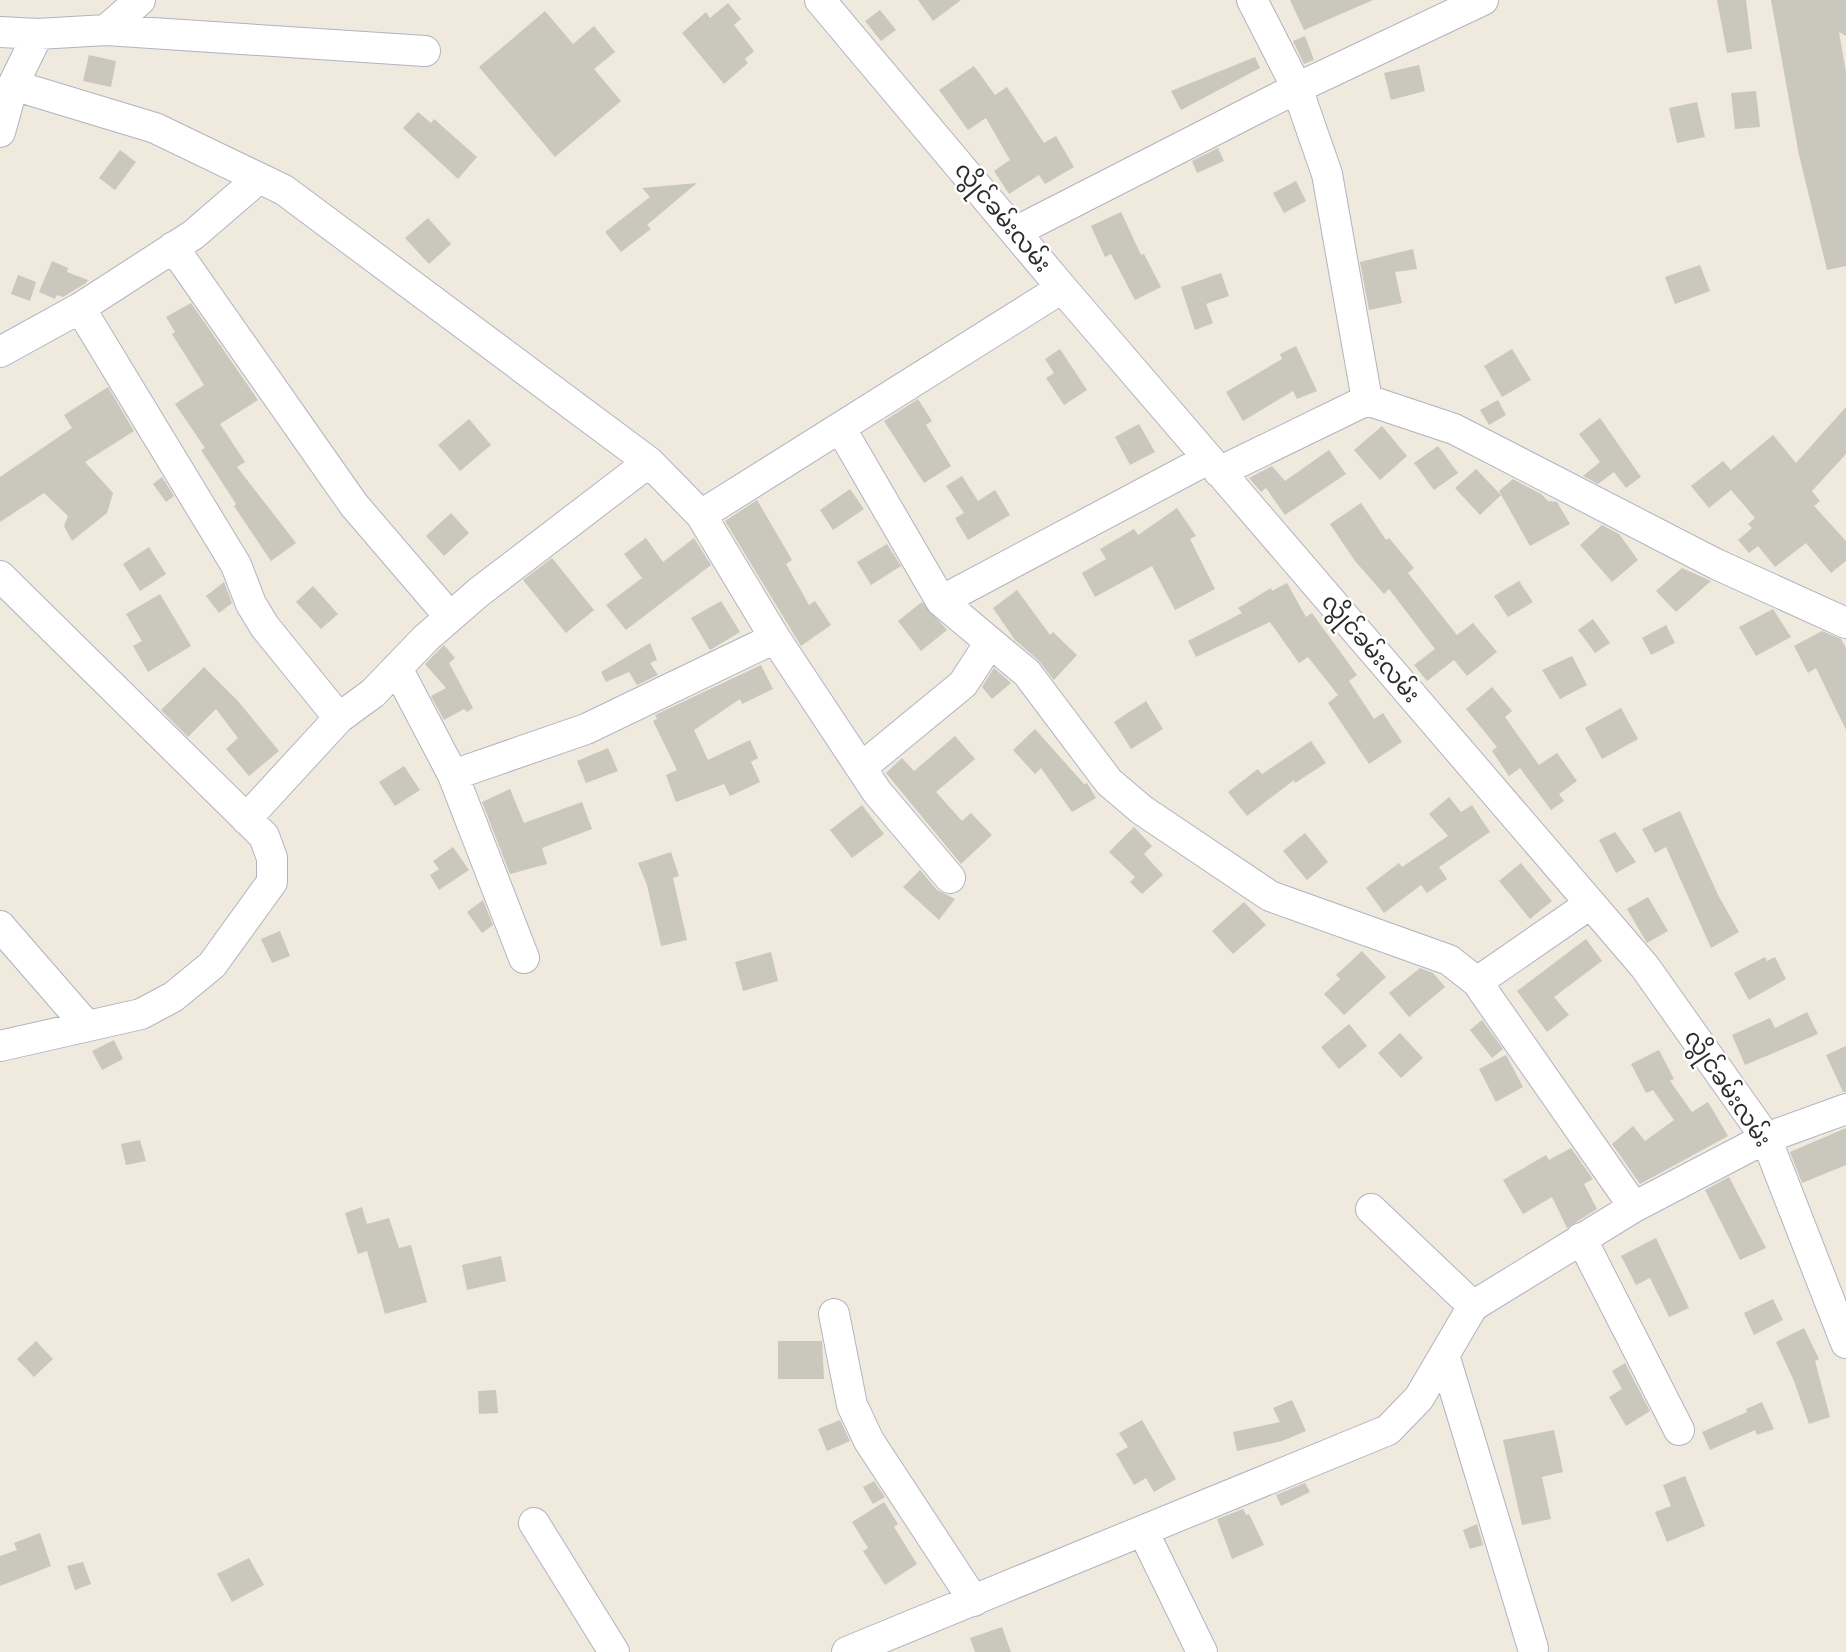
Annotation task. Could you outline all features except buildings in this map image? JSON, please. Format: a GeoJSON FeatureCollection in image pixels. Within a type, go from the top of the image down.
{"type":"FeatureCollection","features":[{"type":"Feature","properties":{"kind":"street"},"geometry":{"type":"LineString","coordinates":[[106,30],[140,0]]}},
{"type":"Feature","properties":{"kind":"street","name":"လွိုင်ခမ်းလမ်း"},"geometry":{"type":"LineString","coordinates":[[820,0],[1062,288],[1645,967],[1766,1138],[1846,1343]]}},
{"type":"Feature","properties":{"kind":"street"},"geometry":{"type":"LineString","coordinates":[[1252,0],[1297,89],[1327,174],[1367,400]]}},
{"type":"Feature","properties":{"kind":"street"},"geometry":{"type":"LineString","coordinates":[[1015,232],[1297,89],[1483,0]]}},
{"type":"Feature","properties":{"kind":"street"},"geometry":{"type":"LineString","coordinates":[[0,32],[38,34],[106,30],[425,51]]}},
{"type":"Feature","properties":{"kind":"street"},"geometry":{"type":"LineString","coordinates":[[0,132],[13,85],[38,34]]}},
{"type":"Feature","properties":{"kind":"street"},"geometry":{"type":"LineString","coordinates":[[13,85],[155,128],[284,190],[649,462],[701,515],[775,638],[877,792],[950,878]]}},
{"type":"Feature","properties":{"kind":"street"},"geometry":{"type":"LineString","coordinates":[[0,352],[80,308],[192,235],[258,178]]}},
{"type":"Feature","properties":{"kind":"street"},"geometry":{"type":"LineString","coordinates":[[173,247],[354,505],[450,617]]}},
{"type":"Feature","properties":{"kind":"street"},"geometry":{"type":"LineString","coordinates":[[701,515],[1062,288]]}},
{"type":"Feature","properties":{"kind":"street"},"geometry":{"type":"LineString","coordinates":[[80,308],[236,565],[251,604],[265,627],[339,718]]}},
{"type":"Feature","properties":{"kind":"street"},"geometry":{"type":"LineString","coordinates":[[941,601],[1214,465],[1367,400],[1454,429],[1716,564],[1846,623]]}},
{"type":"Feature","properties":{"kind":"street"},"geometry":{"type":"LineString","coordinates":[[841,429],[941,601],[989,644],[1027,673],[1109,782],[1142,810],[1270,896],[1448,961],[1477,982],[1634,1207]]}},
{"type":"Feature","properties":{"kind":"street"},"geometry":{"type":"LineString","coordinates":[[246,819],[339,718],[373,692],[450,617],[649,462]]}},
{"type":"Feature","properties":{"kind":"street"},"geometry":{"type":"LineString","coordinates":[[0,576],[264,836],[272,858],[272,882],[212,965],[173,998],[141,1014],[0,1046]]}},
{"type":"Feature","properties":{"kind":"street"},"geometry":{"type":"LineString","coordinates":[[453,775],[586,729],[775,638]]}},
{"type":"Feature","properties":{"kind":"street"},"geometry":{"type":"LineString","coordinates":[[862,766],[964,684],[989,644]]}},
{"type":"Feature","properties":{"kind":"street"},"geometry":{"type":"LineString","coordinates":[[397,668],[453,775],[524,958]]}},
{"type":"Feature","properties":{"kind":"street"},"geometry":{"type":"LineString","coordinates":[[1477,982],[1590,904]]}},
{"type":"Feature","properties":{"kind":"street"},"geometry":{"type":"LineString","coordinates":[[0,926],[88,1026]]}},
{"type":"Feature","properties":{"kind":"street"},"geometry":{"type":"LineString","coordinates":[[846,1652],[1388,1430],[1419,1398],[1474,1306],[1634,1207],[1766,1138],[1846,1108]]}},
{"type":"Feature","properties":{"kind":"street"},"geometry":{"type":"LineString","coordinates":[[1371,1209],[1474,1306]]}},
{"type":"Feature","properties":{"kind":"street"},"geometry":{"type":"LineString","coordinates":[[1581,1238],[1679,1430]]}},
{"type":"Feature","properties":{"kind":"street"},"geometry":{"type":"LineString","coordinates":[[834,1314],[852,1405],[869,1441],[974,1601]]}},
{"type":"Feature","properties":{"kind":"street"},"geometry":{"type":"LineString","coordinates":[[1445,1358],[1534,1648]]}},
{"type":"Feature","properties":{"kind":"street"},"geometry":{"type":"LineString","coordinates":[[534,1523],[614,1652]]}},
{"type":"Feature","properties":{"kind":"street"},"geometry":{"type":"LineString","coordinates":[[1143,1531],[1202,1652]]}}]}
